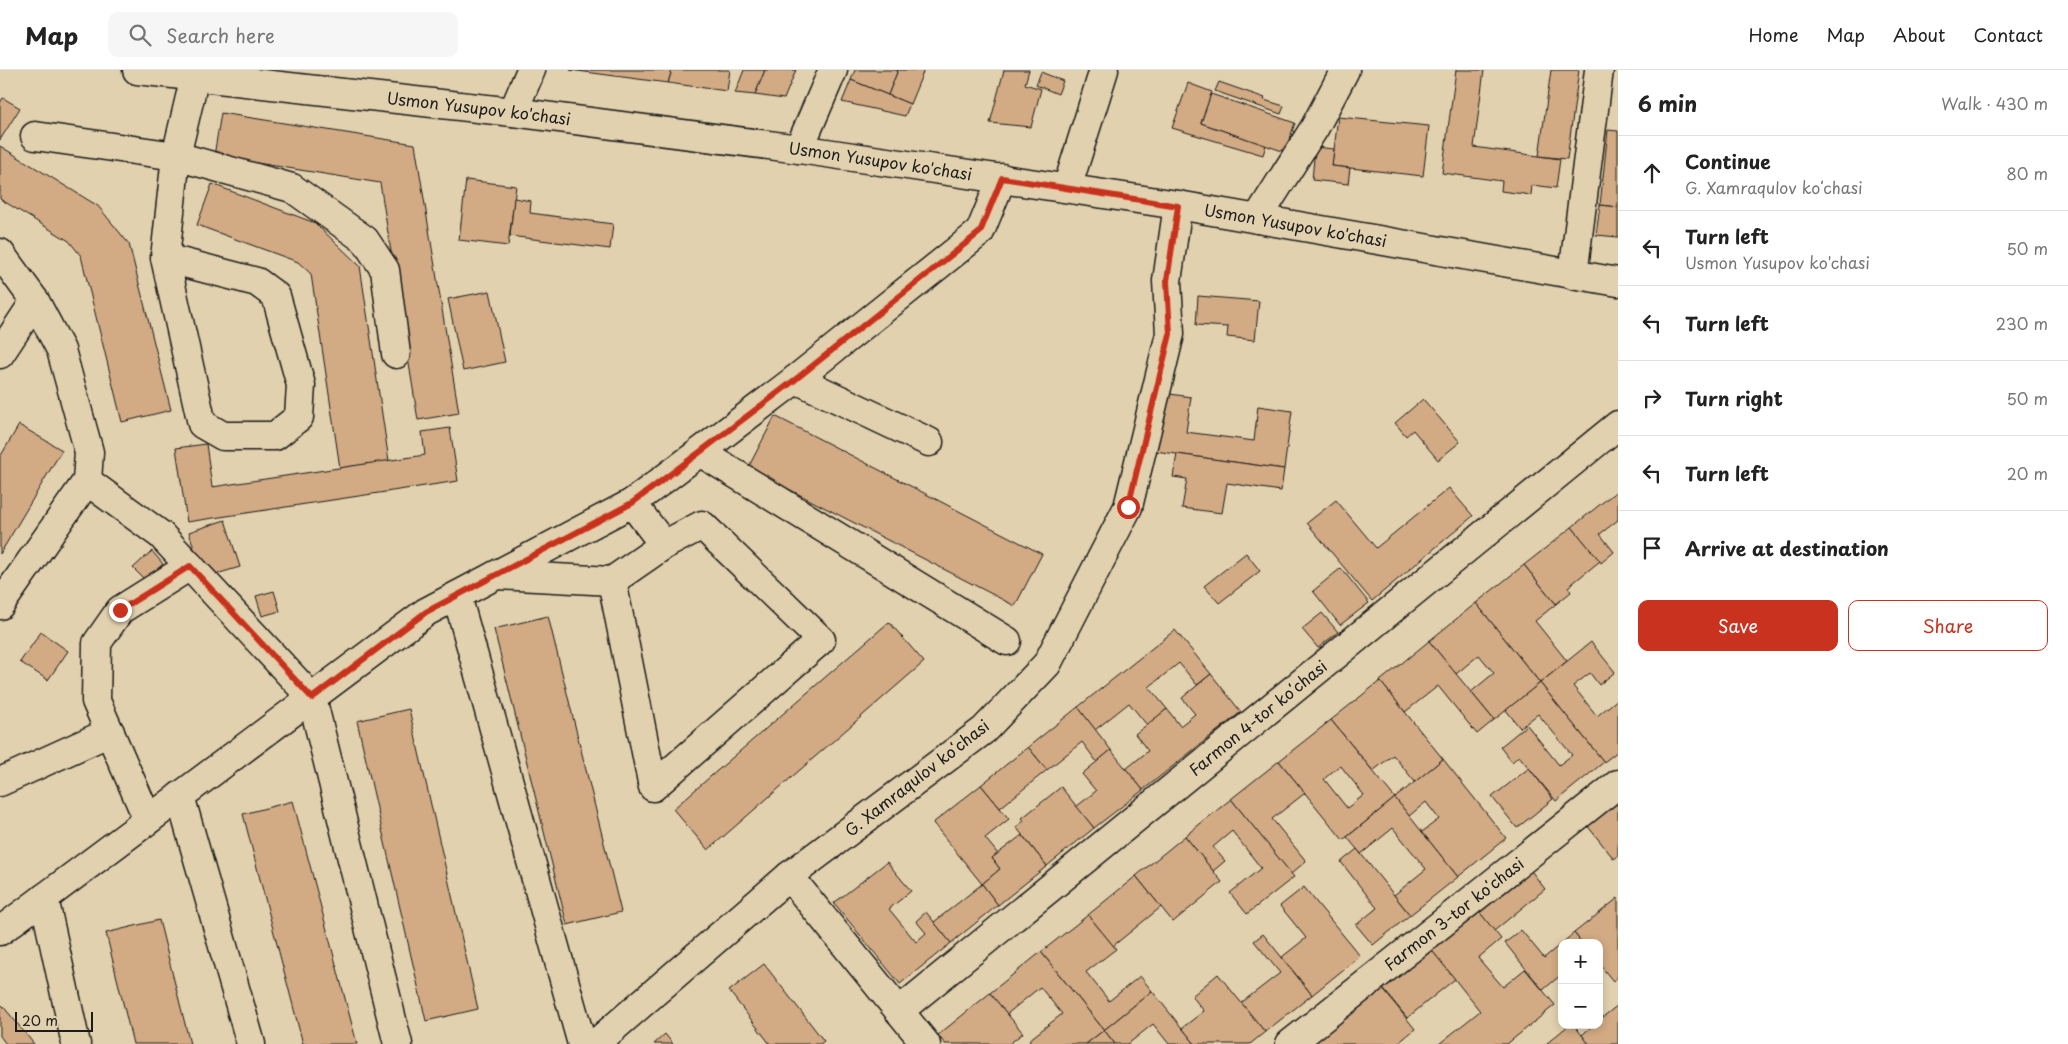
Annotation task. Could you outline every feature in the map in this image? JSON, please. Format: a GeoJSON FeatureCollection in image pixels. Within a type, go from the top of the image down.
{"type":"FeatureCollection","features":[{"type":"Feature","properties":{"kind":"street","name":"Usmon Yusupov ko'chasi"},"geometry":{"type":"LineString","coordinates":[[138,70],[195,76],[275,77],[513,112],[799,149],[1002,178],[1257,219],[1618,282]]}},
{"type":"Feature","properties":{"kind":"street"},"geometry":{"type":"LineString","coordinates":[[513,112],[531,70]]}},
{"type":"Feature","properties":{"kind":"street"},"geometry":{"type":"LineString","coordinates":[[799,149],[833,70]]}},
{"type":"Feature","properties":{"kind":"street"},"geometry":{"type":"LineString","coordinates":[[1068,188],[1104,70]]}},
{"type":"Feature","properties":{"kind":"street"},"geometry":{"type":"LineString","coordinates":[[1257,219],[1315,127],[1346,70]]}},
{"type":"Feature","properties":{"kind":"street"},"geometry":{"type":"LineString","coordinates":[[1572,275],[1599,70]]}},
{"type":"Feature","properties":{"kind":"street"},"geometry":{"type":"LineString","coordinates":[[165,258],[257,282],[276,296],[301,385],[299,417],[275,436],[223,436],[202,424],[165,258],[176,156],[195,76]]}},
{"type":"Feature","properties":{"kind":"street"},"geometry":{"type":"LineString","coordinates":[[35,136],[176,156],[292,188],[365,240],[385,270],[396,354]]}},
{"type":"Feature","properties":{"kind":"street"},"geometry":{"type":"LineString","coordinates":[[0,931],[426,612],[632,503],[700,452],[796,379],[980,232],[1002,178]]}},
{"type":"Feature","properties":{"kind":"street","name":"G. Xamraqulov koʻchasi"},"geometry":{"type":"LineString","coordinates":[[595,1044],[789,876],[984,730],[1047,664],[1128,507],[1170,334],[1167,281],[1178,206]]}},
{"type":"Feature","properties":{"kind":"street"},"geometry":{"type":"LineString","coordinates":[[0,253],[35,301],[61,350],[89,452],[87,481],[0,605]]}},
{"type":"Feature","properties":{"kind":"street"},"geometry":{"type":"LineString","coordinates":[[0,354],[35,301]]}},
{"type":"Feature","properties":{"kind":"street"},"geometry":{"type":"LineString","coordinates":[[796,379],[929,442]]}},
{"type":"Feature","properties":{"kind":"street","name":"Farmon 4-tor koʻchasi"},"geometry":{"type":"LineString","coordinates":[[899,1010],[1618,425]]}},
{"type":"Feature","properties":{"kind":"street"},"geometry":{"type":"LineString","coordinates":[[700,452],[1007,641]]}},
{"type":"Feature","properties":{"kind":"street"},"geometry":{"type":"LineString","coordinates":[[87,481],[161,535],[312,698],[398,1044]]}},
{"type":"Feature","properties":{"kind":"street"},"geometry":{"type":"LineString","coordinates":[[632,503],[664,545]]}},
{"type":"Feature","properties":{"kind":"street"},"geometry":{"type":"LineString","coordinates":[[496,575],[612,581],[664,545],[702,525],[822,640],[653,787],[612,581]]}},
{"type":"Feature","properties":{"kind":"street"},"geometry":{"type":"LineString","coordinates":[[148,820],[96,700],[97,643],[120,610],[190,566]]}},
{"type":"Feature","properties":{"kind":"street"},"geometry":{"type":"LineString","coordinates":[[457,596],[582,1044]]}},
{"type":"Feature","properties":{"kind":"street"},"geometry":{"type":"LineString","coordinates":[[0,782],[110,732]]}},
{"type":"Feature","properties":{"kind":"street","name":"Farmon 3-tor koʻchasi"},"geometry":{"type":"LineString","coordinates":[[1290,1044],[1618,784]]}},
{"type":"Feature","properties":{"kind":"street"},"geometry":{"type":"LineString","coordinates":[[180,796],[251,1044]]}},
{"type":"Feature","properties":{"kind":"street"},"geometry":{"type":"LineString","coordinates":[[789,876],[926,1044]]}},
{"type":"Feature","properties":{"kind":"street"},"geometry":{"type":"LineString","coordinates":[[44,898],[76,1044]]}},
{"type":"Feature","properties":{"kind":"building"},"geometry":{"type":"Polygon","coordinates":[[[570,70],[672,70],[668,83],[570,70]]]}},
{"type":"Feature","properties":{"kind":"building"},"geometry":{"type":"Polygon","coordinates":[[[672,70],[730,70],[727,91],[668,83],[672,70]]]}},
{"type":"Feature","properties":{"kind":"building"},"geometry":{"type":"Polygon","coordinates":[[[744,70],[765,70],[755,95],[735,93],[744,70]]]}},
{"type":"Feature","properties":{"kind":"building"},"geometry":{"type":"Polygon","coordinates":[[[765,70],[796,70],[784,99],[755,95],[765,70]]]}},
{"type":"Feature","properties":{"kind":"building"},"geometry":{"type":"Polygon","coordinates":[[[855,70],[898,70],[888,95],[851,80],[855,70]]]}},
{"type":"Feature","properties":{"kind":"building"},"geometry":{"type":"Polygon","coordinates":[[[898,70],[924,70],[910,104],[888,95],[898,70]]]}},
{"type":"Feature","properties":{"kind":"building"},"geometry":{"type":"Polygon","coordinates":[[[1004,70],[1029,70],[1025,84],[1041,89],[1031,127],[990,123],[1004,70]]]}},
{"type":"Feature","properties":{"kind":"building"},"geometry":{"type":"Polygon","coordinates":[[[1456,70],[1484,70],[1474,147],[1560,159],[1556,188],[1532,185],[1531,195],[1501,191],[1502,181],[1442,173],[1456,70]]]}},
{"type":"Feature","properties":{"kind":"building"},"geometry":{"type":"Polygon","coordinates":[[[1551,70],[1579,70],[1567,159],[1539,156],[1551,70]]]}},
{"type":"Feature","properties":{"kind":"building"},"geometry":{"type":"Polygon","coordinates":[[[1041,72],[1063,81],[1058,94],[1036,85],[1041,72]]]}},
{"type":"Feature","properties":{"kind":"building"},"geometry":{"type":"Polygon","coordinates":[[[851,80],[910,104],[905,116],[842,102],[851,80]]]}},
{"type":"Feature","properties":{"kind":"building"},"geometry":{"type":"Polygon","coordinates":[[[1219,82],[1284,106],[1281,114],[1215,91],[1219,82]]]}},
{"type":"Feature","properties":{"kind":"building"},"geometry":{"type":"Polygon","coordinates":[[[1188,83],[1212,92],[1201,123],[1266,145],[1263,155],[1172,128],[1188,83]]]}},
{"type":"Feature","properties":{"kind":"building"},"geometry":{"type":"Polygon","coordinates":[[[1211,94],[1295,123],[1285,152],[1201,123],[1211,94]]]}},
{"type":"Feature","properties":{"kind":"building"},"geometry":{"type":"Polygon","coordinates":[[[3,98],[20,108],[0,140],[0,103],[3,98]]]}},
{"type":"Feature","properties":{"kind":"building"},"geometry":{"type":"Polygon","coordinates":[[[221,113],[415,144],[459,413],[418,420],[380,183],[214,156],[221,113]]]}},
{"type":"Feature","properties":{"kind":"building"},"geometry":{"type":"Polygon","coordinates":[[[1338,117],[1429,126],[1423,176],[1332,166],[1338,117]]]}},
{"type":"Feature","properties":{"kind":"building"},"geometry":{"type":"Polygon","coordinates":[[[1608,130],[1618,131],[1618,207],[1600,205],[1608,130]]]}},
{"type":"Feature","properties":{"kind":"building"},"geometry":{"type":"Polygon","coordinates":[[[0,146],[98,206],[129,244],[171,410],[122,422],[81,256],[69,241],[0,199],[0,146]]]}},
{"type":"Feature","properties":{"kind":"building"},"geometry":{"type":"Polygon","coordinates":[[[1315,147],[1334,149],[1332,166],[1350,168],[1348,184],[1312,180],[1315,147]]]}},
{"type":"Feature","properties":{"kind":"building"},"geometry":{"type":"Polygon","coordinates":[[[466,180],[516,186],[508,246],[459,240],[466,180]]]}},
{"type":"Feature","properties":{"kind":"building"},"geometry":{"type":"Polygon","coordinates":[[[212,184],[315,223],[360,266],[389,461],[340,468],[311,274],[298,262],[197,225],[212,184]]]}},
{"type":"Feature","properties":{"kind":"building"},"geometry":{"type":"Polygon","coordinates":[[[514,198],[531,201],[530,213],[613,224],[610,249],[510,236],[514,198]]]}},
{"type":"Feature","properties":{"kind":"building"},"geometry":{"type":"Polygon","coordinates":[[[1600,205],[1618,207],[1618,237],[1596,235],[1600,205]]]}},
{"type":"Feature","properties":{"kind":"building"},"geometry":{"type":"Polygon","coordinates":[[[490,291],[505,362],[463,371],[448,299],[490,291]]]}},
{"type":"Feature","properties":{"kind":"building"},"geometry":{"type":"Polygon","coordinates":[[[1198,296],[1259,301],[1255,340],[1227,337],[1228,327],[1196,325],[1198,296]]]}},
{"type":"Feature","properties":{"kind":"building"},"geometry":{"type":"Polygon","coordinates":[[[1163,393],[1191,397],[1186,432],[1254,441],[1258,406],[1292,411],[1284,469],[1155,451],[1163,393]]]}},
{"type":"Feature","properties":{"kind":"building"},"geometry":{"type":"Polygon","coordinates":[[[1423,399],[1460,442],[1438,460],[1413,430],[1406,436],[1395,423],[1423,399]]]}},
{"type":"Feature","properties":{"kind":"building"},"geometry":{"type":"Polygon","coordinates":[[[775,416],[1042,554],[1015,606],[748,468],[775,416]]]}},
{"type":"Feature","properties":{"kind":"building"},"geometry":{"type":"Polygon","coordinates":[[[19,425],[62,450],[0,554],[0,457],[19,425]]]}},
{"type":"Feature","properties":{"kind":"building"},"geometry":{"type":"Polygon","coordinates":[[[450,428],[458,481],[187,522],[176,448],[206,444],[212,487],[425,455],[422,432],[450,428]]]}},
{"type":"Feature","properties":{"kind":"building"},"geometry":{"type":"Polygon","coordinates":[[[1177,454],[1284,469],[1281,491],[1227,483],[1222,513],[1182,508],[1187,479],[1173,477],[1177,454]]]}},
{"type":"Feature","properties":{"kind":"building"},"geometry":{"type":"Polygon","coordinates":[[[1449,488],[1473,516],[1372,601],[1307,523],[1336,500],[1376,548],[1449,488]]]}},
{"type":"Feature","properties":{"kind":"building"},"geometry":{"type":"Polygon","coordinates":[[[1618,490],[1618,520],[1600,534],[1614,552],[1601,563],[1572,527],[1618,490]]]}},
{"type":"Feature","properties":{"kind":"building"},"geometry":{"type":"Polygon","coordinates":[[[225,520],[240,567],[203,578],[189,532],[225,520]]]}},
{"type":"Feature","properties":{"kind":"building"},"geometry":{"type":"Polygon","coordinates":[[[1572,527],[1600,561],[1568,587],[1571,592],[1556,604],[1524,565],[1572,527]]]}},
{"type":"Feature","properties":{"kind":"building"},"geometry":{"type":"Polygon","coordinates":[[[152,551],[163,564],[145,580],[133,568],[152,551]]]}},
{"type":"Feature","properties":{"kind":"building"},"geometry":{"type":"Polygon","coordinates":[[[1246,553],[1260,571],[1219,603],[1204,586],[1246,553]]]}},
{"type":"Feature","properties":{"kind":"building"},"geometry":{"type":"Polygon","coordinates":[[[1524,565],[1556,604],[1535,621],[1567,661],[1540,683],[1476,603],[1524,565]]]}},
{"type":"Feature","properties":{"kind":"building"},"geometry":{"type":"Polygon","coordinates":[[[1341,568],[1369,603],[1340,625],[1313,591],[1341,568]]]}},
{"type":"Feature","properties":{"kind":"building"},"geometry":{"type":"Polygon","coordinates":[[[274,591],[280,611],[262,616],[256,596],[274,591]]]}},
{"type":"Feature","properties":{"kind":"building"},"geometry":{"type":"Polygon","coordinates":[[[1476,603],[1540,683],[1494,720],[1471,692],[1494,673],[1479,655],[1456,674],[1429,641],[1476,603]]]}},
{"type":"Feature","properties":{"kind":"building"},"geometry":{"type":"Polygon","coordinates":[[[1322,613],[1338,632],[1318,648],[1302,629],[1322,613]]]}},
{"type":"Feature","properties":{"kind":"building"},"geometry":{"type":"Polygon","coordinates":[[[548,616],[621,912],[567,925],[494,629],[548,616]]]}},
{"type":"Feature","properties":{"kind":"building"},"geometry":{"type":"Polygon","coordinates":[[[889,622],[924,662],[708,850],[673,809],[889,622]]]}},
{"type":"Feature","properties":{"kind":"building"},"geometry":{"type":"Polygon","coordinates":[[[1175,630],[1211,674],[1197,685],[1179,663],[1149,687],[1167,709],[1147,725],[1129,703],[1095,730],[1078,707],[1175,630]]]}},
{"type":"Feature","properties":{"kind":"building"},"geometry":{"type":"Polygon","coordinates":[[[41,632],[68,651],[48,680],[20,662],[41,632]]]}},
{"type":"Feature","properties":{"kind":"building"},"geometry":{"type":"Polygon","coordinates":[[[1429,641],[1494,720],[1477,734],[1438,686],[1405,712],[1380,681],[1429,641]]]}},
{"type":"Feature","properties":{"kind":"building"},"geometry":{"type":"Polygon","coordinates":[[[1591,642],[1615,672],[1599,685],[1590,673],[1573,686],[1597,716],[1618,699],[1618,751],[1604,762],[1540,683],[1591,642]]]}},
{"type":"Feature","properties":{"kind":"building"},"geometry":{"type":"Polygon","coordinates":[[[1211,674],[1241,712],[1143,790],[1126,769],[1148,751],[1135,734],[1167,709],[1180,726],[1195,714],[1182,698],[1211,674]]]}},
{"type":"Feature","properties":{"kind":"building"},"geometry":{"type":"Polygon","coordinates":[[[1380,681],[1443,759],[1415,782],[1393,755],[1373,771],[1331,720],[1380,681]]]}},
{"type":"Feature","properties":{"kind":"building"},"geometry":{"type":"Polygon","coordinates":[[[1540,683],[1604,762],[1556,801],[1519,756],[1512,762],[1500,747],[1527,725],[1559,765],[1572,755],[1538,714],[1520,728],[1506,710],[1540,683]]]}},
{"type":"Feature","properties":{"kind":"building"},"geometry":{"type":"Polygon","coordinates":[[[1078,707],[1111,750],[1097,762],[1082,742],[1047,770],[1028,747],[1078,707]]]}},
{"type":"Feature","properties":{"kind":"building"},"geometry":{"type":"Polygon","coordinates":[[[409,709],[478,1009],[426,1021],[357,721],[409,709]]]}},
{"type":"Feature","properties":{"kind":"building"},"geometry":{"type":"Polygon","coordinates":[[[1331,720],[1395,798],[1343,840],[1279,761],[1331,720]],[[1340,765],[1324,779],[1347,808],[1364,795],[1340,765]]]}},
{"type":"Feature","properties":{"kind":"building"},"geometry":{"type":"Polygon","coordinates":[[[1028,747],[1047,770],[1000,808],[981,785],[1028,747]]]}},
{"type":"Feature","properties":{"kind":"building"},"geometry":{"type":"Polygon","coordinates":[[[1111,750],[1143,790],[1094,828],[1076,807],[1096,791],[1082,774],[1111,750]]]}},
{"type":"Feature","properties":{"kind":"building"},"geometry":{"type":"Polygon","coordinates":[[[1443,759],[1506,838],[1458,877],[1422,832],[1439,819],[1426,802],[1409,816],[1395,798],[1443,759]]]}},
{"type":"Feature","properties":{"kind":"building"},"geometry":{"type":"Polygon","coordinates":[[[1279,761],[1305,793],[1272,819],[1306,861],[1291,874],[1231,799],[1279,761]]]}},
{"type":"Feature","properties":{"kind":"building"},"geometry":{"type":"Polygon","coordinates":[[[1529,768],[1553,799],[1517,828],[1492,797],[1529,768]]]}},
{"type":"Feature","properties":{"kind":"building"},"geometry":{"type":"Polygon","coordinates":[[[981,785],[1009,819],[985,838],[998,854],[992,858],[1000,869],[982,884],[933,823],[981,785]]]}},
{"type":"Feature","properties":{"kind":"building"},"geometry":{"type":"Polygon","coordinates":[[[1061,787],[1094,828],[1047,866],[1016,827],[1024,821],[1022,818],[1061,787]]]}},
{"type":"Feature","properties":{"kind":"building"},"geometry":{"type":"Polygon","coordinates":[[[1395,798],[1458,877],[1410,915],[1394,895],[1426,869],[1393,828],[1361,854],[1347,837],[1395,798]]]}},
{"type":"Feature","properties":{"kind":"building"},"geometry":{"type":"Polygon","coordinates":[[[1231,799],[1294,877],[1247,914],[1230,893],[1261,868],[1232,831],[1213,847],[1225,861],[1213,871],[1185,836],[1231,799]]]}},
{"type":"Feature","properties":{"kind":"building"},"geometry":{"type":"Polygon","coordinates":[[[1618,799],[1618,856],[1614,859],[1586,824],[1618,799]]]}},
{"type":"Feature","properties":{"kind":"building"},"geometry":{"type":"Polygon","coordinates":[[[293,801],[357,1044],[303,1044],[243,814],[293,801]]]}},
{"type":"Feature","properties":{"kind":"building"},"geometry":{"type":"Polygon","coordinates":[[[1022,835],[1047,866],[998,905],[982,884],[1000,869],[992,858],[1022,835]]]}},
{"type":"Feature","properties":{"kind":"building"},"geometry":{"type":"Polygon","coordinates":[[[1185,836],[1222,882],[1173,922],[1136,876],[1185,836]]]}},
{"type":"Feature","properties":{"kind":"building"},"geometry":{"type":"Polygon","coordinates":[[[1357,849],[1410,915],[1373,945],[1356,925],[1377,908],[1341,862],[1357,849]]]}},
{"type":"Feature","properties":{"kind":"building"},"geometry":{"type":"Polygon","coordinates":[[[887,862],[911,891],[889,909],[916,942],[926,933],[916,921],[926,912],[951,943],[900,984],[834,903],[887,862]]]}},
{"type":"Feature","properties":{"kind":"building"},"geometry":{"type":"Polygon","coordinates":[[[1528,867],[1545,889],[1494,931],[1477,909],[1528,867]]]}},
{"type":"Feature","properties":{"kind":"building"},"geometry":{"type":"Polygon","coordinates":[[[1136,876],[1161,907],[1113,946],[1088,915],[1136,876]]]}},
{"type":"Feature","properties":{"kind":"building"},"geometry":{"type":"Polygon","coordinates":[[[982,884],[998,905],[951,943],[934,922],[982,884]]]}},
{"type":"Feature","properties":{"kind":"building"},"geometry":{"type":"Polygon","coordinates":[[[1304,887],[1360,956],[1312,995],[1282,957],[1306,938],[1280,906],[1304,887]]]}},
{"type":"Feature","properties":{"kind":"building"},"geometry":{"type":"Polygon","coordinates":[[[1618,898],[1618,977],[1613,981],[1603,969],[1603,939],[1579,939],[1574,933],[1618,898]]]}},
{"type":"Feature","properties":{"kind":"building"},"geometry":{"type":"Polygon","coordinates":[[[1477,909],[1501,939],[1478,958],[1503,987],[1525,969],[1555,1005],[1507,1044],[1439,1044],[1480,1011],[1429,947],[1477,909]]]}},
{"type":"Feature","properties":{"kind":"building"},"geometry":{"type":"Polygon","coordinates":[[[1088,915],[1116,949],[1086,972],[1109,1001],[1140,976],[1152,991],[1104,1030],[1041,952],[1088,915]]]}},
{"type":"Feature","properties":{"kind":"building"},"geometry":{"type":"Polygon","coordinates":[[[159,920],[190,1044],[133,1044],[106,933],[159,920]]]}},
{"type":"Feature","properties":{"kind":"building"},"geometry":{"type":"Polygon","coordinates":[[[1521,930],[1544,958],[1558,946],[1558,977],[1543,990],[1505,943],[1521,930]]]}},
{"type":"Feature","properties":{"kind":"building"},"geometry":{"type":"Polygon","coordinates":[[[1574,933],[1579,939],[1567,939],[1574,933]]]}},
{"type":"Feature","properties":{"kind":"building"},"geometry":{"type":"Polygon","coordinates":[[[1263,934],[1312,995],[1265,1032],[1241,1003],[1280,973],[1254,941],[1263,934]]]}},
{"type":"Feature","properties":{"kind":"building"},"geometry":{"type":"Polygon","coordinates":[[[1429,947],[1455,979],[1407,1018],[1381,986],[1429,947]]]}},
{"type":"Feature","properties":{"kind":"building"},"geometry":{"type":"Polygon","coordinates":[[[1041,952],[1104,1030],[1086,1044],[1032,1044],[1029,1040],[1062,1014],[1040,987],[1007,1014],[990,993],[1041,952]]]}},
{"type":"Feature","properties":{"kind":"building"},"geometry":{"type":"Polygon","coordinates":[[[764,964],[824,1041],[820,1044],[770,1044],[729,991],[764,964]]]}},
{"type":"Feature","properties":{"kind":"building"},"geometry":{"type":"Polygon","coordinates":[[[1218,974],[1265,1032],[1250,1044],[1195,1044],[1182,1028],[1204,1011],[1192,996],[1218,974]]]}},
{"type":"Feature","properties":{"kind":"building"},"geometry":{"type":"Polygon","coordinates":[[[1382,988],[1415,1029],[1397,1044],[1313,1044],[1382,988]]]}},
{"type":"Feature","properties":{"kind":"building"},"geometry":{"type":"Polygon","coordinates":[[[1152,991],[1195,1044],[1169,1044],[1153,1024],[1128,1044],[1115,1044],[1104,1030],[1152,991]]]}},
{"type":"Feature","properties":{"kind":"building"},"geometry":{"type":"Polygon","coordinates":[[[990,993],[1023,1033],[1009,1044],[945,1044],[938,1035],[990,993]]]}},
{"type":"Feature","properties":{"kind":"building"},"geometry":{"type":"Polygon","coordinates":[[[2,1005],[34,1044],[6,1044],[0,1036],[0,1007],[2,1005]]]}},
{"type":"Feature","properties":{"kind":"building"},"geometry":{"type":"Polygon","coordinates":[[[1618,1005],[1618,1044],[1589,1044],[1582,1035],[1589,1029],[1603,1029],[1603,1017],[1618,1005]]]}},
{"type":"Feature","properties":{"kind":"building"},"geometry":{"type":"Polygon","coordinates":[[[1564,1029],[1577,1029],[1589,1044],[1546,1044],[1564,1029]]]}},
{"type":"Feature","properties":{"kind":"building"},"geometry":{"type":"Polygon","coordinates":[[[1104,1030],[1115,1044],[1086,1044],[1104,1030]]]}},
{"type":"Feature","properties":{"kind":"building"},"geometry":{"type":"Polygon","coordinates":[[[665,1034],[673,1044],[654,1044],[665,1034]]]}},
{"type":"Feature","properties":{"kind":"route"},"geometry":{"type":"LineString","coordinates":[[120,610],[190,566],[312,698],[426,612],[632,503],[700,452],[796,379],[980,232],[1002,178],[1178,206],[1167,281],[1170,334],[1128,507]]}}]}
